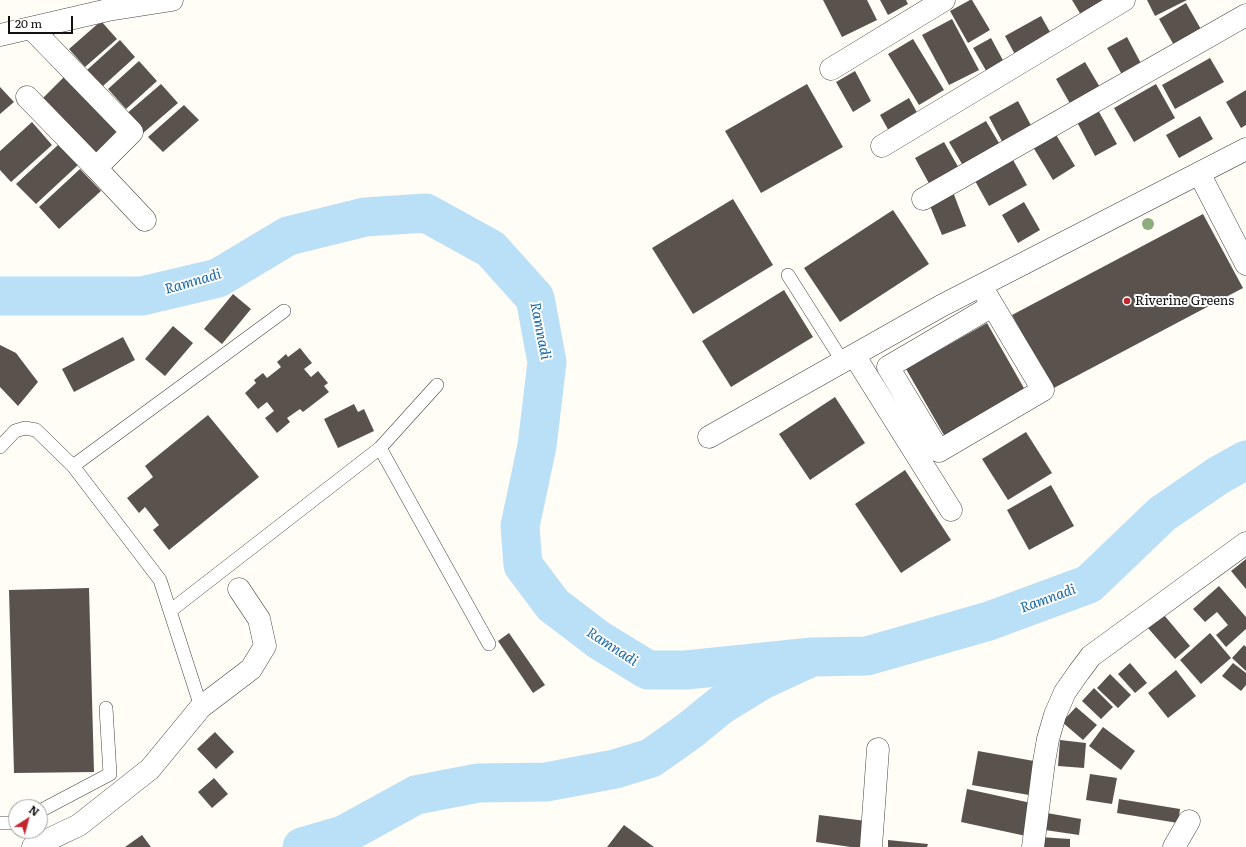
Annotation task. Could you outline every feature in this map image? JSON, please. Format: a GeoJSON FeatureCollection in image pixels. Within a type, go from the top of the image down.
{"type":"FeatureCollection","features":[{"type":"Feature","properties":{"kind":"street"},"geometry":{"type":"LineString","coordinates":[[0,35],[108,10],[172,0]]}},
{"type":"Feature","properties":{"kind":"street"},"geometry":{"type":"LineString","coordinates":[[831,69],[944,0]]}},
{"type":"Feature","properties":{"kind":"street"},"geometry":{"type":"LineString","coordinates":[[882,146],[1124,0]]}},
{"type":"Feature","properties":{"kind":"street"},"geometry":{"type":"LineString","coordinates":[[923,198],[1246,15]]}},
{"type":"Feature","properties":{"kind":"street"},"geometry":{"type":"LineString","coordinates":[[31,28],[132,132],[96,168]]}},
{"type":"Feature","properties":{"kind":"street"},"geometry":{"type":"LineString","coordinates":[[27,97],[145,220]]}},
{"type":"Feature","properties":{"kind":"street"},"geometry":{"type":"LineString","coordinates":[[709,437],[941,306],[1246,149]]}},
{"type":"Feature","properties":{"kind":"street"},"geometry":{"type":"LineString","coordinates":[[1199,173],[1246,264]]}},
{"type":"Feature","properties":{"kind":"street"},"geometry":{"type":"LineString","coordinates":[[981,286],[1043,390],[939,451],[888,366],[992,306]]}},
{"type":"Feature","properties":{"kind":"street"},"geometry":{"type":"LineString","coordinates":[[848,358],[951,510]]}},
{"type":"Feature","properties":{"kind":"street"},"geometry":{"type":"LineString","coordinates":[[1033,847],[1048,738],[1055,715],[1065,692],[1079,672],[1091,656],[1246,543]]}},
{"type":"Feature","properties":{"kind":"street"},"geometry":{"type":"LineString","coordinates":[[33,847],[79,825],[150,769],[201,707],[251,669],[265,646],[259,620],[239,589]]}},
{"type":"Feature","properties":{"kind":"street"},"geometry":{"type":"LineString","coordinates":[[870,847],[878,749]]}},
{"type":"Feature","properties":{"kind":"street"},"geometry":{"type":"LineString","coordinates":[[1174,847],[1189,821]]}},
{"type":"Feature","properties":{"kind":"lane"},"geometry":{"type":"LineString","coordinates":[[788,275],[848,358]]}},
{"type":"Feature","properties":{"kind":"lane"},"geometry":{"type":"LineString","coordinates":[[73,466],[284,311]]}},
{"type":"Feature","properties":{"kind":"lane"},"geometry":{"type":"LineString","coordinates":[[170,611],[380,448],[437,385]]}},
{"type":"Feature","properties":{"kind":"lane"},"geometry":{"type":"LineString","coordinates":[[0,447],[15,431],[25,428],[36,430],[73,466],[160,580],[201,707]]}},
{"type":"Feature","properties":{"kind":"lane"},"geometry":{"type":"LineString","coordinates":[[380,448],[489,644]]}},
{"type":"Feature","properties":{"kind":"lane"},"geometry":{"type":"LineString","coordinates":[[48,807],[110,774],[106,708]]}},
{"type":"Feature","properties":{"kind":"building"},"geometry":{"type":"Polygon","coordinates":[[[823,0],[867,0],[877,20],[842,37],[823,0]]]}},
{"type":"Feature","properties":{"kind":"building"},"geometry":{"type":"Polygon","coordinates":[[[880,0],[906,0],[908,4],[888,15],[880,0]]]}},
{"type":"Feature","properties":{"kind":"building"},"geometry":{"type":"Polygon","coordinates":[[[972,0],[990,30],[968,43],[950,11],[972,0]]]}},
{"type":"Feature","properties":{"kind":"building"},"geometry":{"type":"Polygon","coordinates":[[[1072,0],[1108,0],[1081,15],[1072,0]]]}},
{"type":"Feature","properties":{"kind":"building"},"geometry":{"type":"Polygon","coordinates":[[[1147,0],[1187,0],[1155,16],[1147,0]]]}},
{"type":"Feature","properties":{"kind":"building"},"geometry":{"type":"Polygon","coordinates":[[[1186,3],[1202,31],[1175,47],[1159,19],[1186,3]]]}},
{"type":"Feature","properties":{"kind":"building"},"geometry":{"type":"Polygon","coordinates":[[[1041,16],[1054,39],[1018,60],[1005,36],[1041,16]]]}},
{"type":"Feature","properties":{"kind":"building"},"geometry":{"type":"Polygon","coordinates":[[[952,19],[979,70],[949,85],[922,35],[952,19]]]}},
{"type":"Feature","properties":{"kind":"building"},"geometry":{"type":"Polygon","coordinates":[[[101,21],[117,39],[85,67],[69,49],[101,21]]]}},
{"type":"Feature","properties":{"kind":"building"},"geometry":{"type":"Polygon","coordinates":[[[1127,37],[1144,69],[1125,80],[1107,48],[1127,37]]]}},
{"type":"Feature","properties":{"kind":"building"},"geometry":{"type":"Polygon","coordinates":[[[991,38],[1005,64],[988,74],[973,48],[991,38]]]}},
{"type":"Feature","properties":{"kind":"building"},"geometry":{"type":"Polygon","coordinates":[[[913,39],[944,90],[919,105],[888,54],[913,39]]]}},
{"type":"Feature","properties":{"kind":"building"},"geometry":{"type":"Polygon","coordinates":[[[120,40],[135,57],[103,86],[87,70],[120,40]]]}},
{"type":"Feature","properties":{"kind":"building"},"geometry":{"type":"Polygon","coordinates":[[[1210,58],[1224,82],[1175,109],[1162,85],[1210,58]]]}},
{"type":"Feature","properties":{"kind":"building"},"geometry":{"type":"Polygon","coordinates":[[[139,61],[157,81],[126,109],[108,89],[139,61]]]}},
{"type":"Feature","properties":{"kind":"building"},"geometry":{"type":"Polygon","coordinates":[[[1085,62],[1101,89],[1072,107],[1056,79],[1085,62]]]}},
{"type":"Feature","properties":{"kind":"building"},"geometry":{"type":"Polygon","coordinates":[[[855,71],[871,101],[853,112],[836,82],[855,71]]]}},
{"type":"Feature","properties":{"kind":"building"},"geometry":{"type":"Polygon","coordinates":[[[69,72],[124,129],[94,157],[40,101],[69,72]]]}},
{"type":"Feature","properties":{"kind":"building"},"geometry":{"type":"Polygon","coordinates":[[[161,84],[178,103],[142,134],[125,115],[161,84]]]}},
{"type":"Feature","properties":{"kind":"building"},"geometry":{"type":"Polygon","coordinates":[[[807,84],[843,147],[761,193],[725,131],[807,84]]]}},
{"type":"Feature","properties":{"kind":"building"},"geometry":{"type":"Polygon","coordinates":[[[1156,84],[1175,118],[1134,142],[1114,108],[1156,84]]]}},
{"type":"Feature","properties":{"kind":"building"},"geometry":{"type":"Polygon","coordinates":[[[0,87],[14,102],[0,114],[0,87]]]}},
{"type":"Feature","properties":{"kind":"building"},"geometry":{"type":"Polygon","coordinates":[[[1246,90],[1246,125],[1241,128],[1226,102],[1246,90]]]}},
{"type":"Feature","properties":{"kind":"building"},"geometry":{"type":"Polygon","coordinates":[[[909,98],[919,116],[890,133],[880,115],[909,98]]]}},
{"type":"Feature","properties":{"kind":"building"},"geometry":{"type":"Polygon","coordinates":[[[1018,101],[1034,131],[1005,147],[989,117],[1018,101]]]}},
{"type":"Feature","properties":{"kind":"building"},"geometry":{"type":"Polygon","coordinates":[[[184,105],[199,120],[163,152],[148,137],[184,105]]]}},
{"type":"Feature","properties":{"kind":"building"},"geometry":{"type":"Polygon","coordinates":[[[1098,110],[1117,144],[1095,156],[1077,122],[1098,110]]]}},
{"type":"Feature","properties":{"kind":"building"},"geometry":{"type":"Polygon","coordinates":[[[1200,116],[1213,139],[1179,158],[1166,135],[1200,116]]]}},
{"type":"Feature","properties":{"kind":"building"},"geometry":{"type":"Polygon","coordinates":[[[986,121],[1002,148],[965,169],[949,142],[986,121]]]}},
{"type":"Feature","properties":{"kind":"building"},"geometry":{"type":"Polygon","coordinates":[[[32,122],[52,145],[11,182],[0,170],[0,151],[32,122]]]}},
{"type":"Feature","properties":{"kind":"building"},"geometry":{"type":"Polygon","coordinates":[[[1055,133],[1075,166],[1053,180],[1033,147],[1055,133]]]}},
{"type":"Feature","properties":{"kind":"building"},"geometry":{"type":"Polygon","coordinates":[[[944,142],[960,170],[931,187],[915,158],[944,142]]]}},
{"type":"Feature","properties":{"kind":"building"},"geometry":{"type":"Polygon","coordinates":[[[58,145],[78,165],[36,204],[16,184],[58,145]]]}},
{"type":"Feature","properties":{"kind":"building"},"geometry":{"type":"Polygon","coordinates":[[[1012,158],[1027,185],[989,206],[974,179],[1012,158]]]}},
{"type":"Feature","properties":{"kind":"building"},"geometry":{"type":"Polygon","coordinates":[[[80,169],[101,191],[59,229],[39,207],[80,169]]]}},
{"type":"Feature","properties":{"kind":"building"},"geometry":{"type":"Polygon","coordinates":[[[953,192],[966,226],[942,235],[928,201],[953,192]]]}},
{"type":"Feature","properties":{"kind":"building"},"geometry":{"type":"Polygon","coordinates":[[[733,199],[773,265],[693,314],[652,248],[733,199]]]}},
{"type":"Feature","properties":{"kind":"building"},"geometry":{"type":"Polygon","coordinates":[[[1024,202],[1040,230],[1018,243],[1002,215],[1024,202]]]}},
{"type":"Feature","properties":{"kind":"building"},"geometry":{"type":"Polygon","coordinates":[[[893,210],[929,264],[840,322],[804,268],[893,210]]]}},
{"type":"Feature","properties":{"kind":"building","name":"Riverine Greens"},"geometry":{"type":"Polygon","coordinates":[[[1203,214],[1243,288],[1052,389],[1012,315],[1203,214]]]}},
{"type":"Feature","properties":{"kind":"building"},"geometry":{"type":"Polygon","coordinates":[[[784,290],[813,337],[731,387],[702,341],[784,290]]]}},
{"type":"Feature","properties":{"kind":"building"},"geometry":{"type":"Polygon","coordinates":[[[233,294],[251,309],[222,344],[204,329],[233,294]]]}},
{"type":"Feature","properties":{"kind":"building"},"geometry":{"type":"Polygon","coordinates":[[[987,323],[1029,397],[948,442],[906,369],[987,323]]]}},
{"type":"Feature","properties":{"kind":"building"},"geometry":{"type":"Polygon","coordinates":[[[173,326],[193,343],[165,376],[145,359],[173,326]]]}},
{"type":"Feature","properties":{"kind":"building"},"geometry":{"type":"Polygon","coordinates":[[[123,337],[135,360],[74,392],[62,369],[123,337]]]}},
{"type":"Feature","properties":{"kind":"building"},"geometry":{"type":"Polygon","coordinates":[[[0,345],[16,353],[38,382],[18,406],[0,387],[0,345]]]}},
{"type":"Feature","properties":{"kind":"building"},"geometry":{"type":"Polygon","coordinates":[[[300,348],[312,363],[304,369],[311,377],[318,371],[328,383],[324,386],[329,392],[303,412],[300,409],[287,418],[290,422],[277,433],[265,418],[274,411],[267,402],[258,409],[245,393],[256,383],[254,380],[263,373],[267,378],[281,367],[277,362],[286,354],[288,357],[300,348]]]}},
{"type":"Feature","properties":{"kind":"building"},"geometry":{"type":"Polygon","coordinates":[[[835,397],[865,443],[810,480],[779,434],[835,397]]]}},
{"type":"Feature","properties":{"kind":"building"},"geometry":{"type":"Polygon","coordinates":[[[354,404],[358,412],[364,409],[374,431],[338,448],[324,419],[354,404]]]}},
{"type":"Feature","properties":{"kind":"building"},"geometry":{"type":"Polygon","coordinates":[[[208,415],[259,477],[169,550],[153,530],[159,525],[145,507],[139,513],[127,498],[153,477],[145,466],[208,415]]]}},
{"type":"Feature","properties":{"kind":"building"},"geometry":{"type":"Polygon","coordinates":[[[1026,432],[1052,473],[1008,500],[982,459],[1026,432]]]}},
{"type":"Feature","properties":{"kind":"building"},"geometry":{"type":"Polygon","coordinates":[[[905,470],[951,540],[901,573],[855,504],[905,470]]]}},
{"type":"Feature","properties":{"kind":"building"},"geometry":{"type":"Polygon","coordinates":[[[1051,485],[1074,526],[1029,550],[1007,510],[1051,485]]]}},
{"type":"Feature","properties":{"kind":"building"},"geometry":{"type":"Polygon","coordinates":[[[1246,559],[1246,589],[1231,571],[1246,559]]]}},
{"type":"Feature","properties":{"kind":"building"},"geometry":{"type":"Polygon","coordinates":[[[1219,586],[1246,617],[1246,629],[1226,647],[1216,635],[1228,625],[1217,612],[1205,622],[1193,609],[1219,586]]]}},
{"type":"Feature","properties":{"kind":"building"},"geometry":{"type":"Polygon","coordinates":[[[89,588],[94,772],[14,773],[9,590],[89,588]]]}},
{"type":"Feature","properties":{"kind":"building"},"geometry":{"type":"Polygon","coordinates":[[[1164,615],[1190,646],[1175,659],[1148,628],[1164,615]]]}},
{"type":"Feature","properties":{"kind":"building"},"geometry":{"type":"Polygon","coordinates":[[[509,633],[545,685],[533,693],[498,641],[509,633]]]}},
{"type":"Feature","properties":{"kind":"building"},"geometry":{"type":"Polygon","coordinates":[[[1210,633],[1231,658],[1201,684],[1180,660],[1210,633]]]}},
{"type":"Feature","properties":{"kind":"building"},"geometry":{"type":"Polygon","coordinates":[[[1244,645],[1246,647],[1246,671],[1232,658],[1244,645]]]}},
{"type":"Feature","properties":{"kind":"building"},"geometry":{"type":"Polygon","coordinates":[[[1130,663],[1147,683],[1135,693],[1118,674],[1130,663]]]}},
{"type":"Feature","properties":{"kind":"building"},"geometry":{"type":"Polygon","coordinates":[[[1233,663],[1246,673],[1246,685],[1241,691],[1222,676],[1233,663]]]}},
{"type":"Feature","properties":{"kind":"building"},"geometry":{"type":"Polygon","coordinates":[[[1176,670],[1196,696],[1168,718],[1148,693],[1176,670]]]}},
{"type":"Feature","properties":{"kind":"building"},"geometry":{"type":"Polygon","coordinates":[[[1110,674],[1131,695],[1118,708],[1097,688],[1110,674]]]}},
{"type":"Feature","properties":{"kind":"building"},"geometry":{"type":"Polygon","coordinates":[[[1094,688],[1113,707],[1101,719],[1082,701],[1094,688]]]}},
{"type":"Feature","properties":{"kind":"building"},"geometry":{"type":"Polygon","coordinates":[[[1076,707],[1097,725],[1083,740],[1062,722],[1076,707]]]}},
{"type":"Feature","properties":{"kind":"building"},"geometry":{"type":"Polygon","coordinates":[[[1103,727],[1135,751],[1121,770],[1089,746],[1103,727]]]}},
{"type":"Feature","properties":{"kind":"building"},"geometry":{"type":"Polygon","coordinates":[[[215,732],[234,752],[216,769],[197,749],[215,732]]]}},
{"type":"Feature","properties":{"kind":"building"},"geometry":{"type":"Polygon","coordinates":[[[1060,740],[1086,743],[1084,768],[1058,766],[1060,740]]]}},
{"type":"Feature","properties":{"kind":"building"},"geometry":{"type":"Polygon","coordinates":[[[978,751],[1034,761],[1029,795],[972,785],[978,751]]]}},
{"type":"Feature","properties":{"kind":"building"},"geometry":{"type":"Polygon","coordinates":[[[1090,774],[1117,778],[1112,804],[1086,800],[1090,774]]]}},
{"type":"Feature","properties":{"kind":"building"},"geometry":{"type":"Polygon","coordinates":[[[214,778],[228,794],[212,808],[198,792],[214,778]]]}},
{"type":"Feature","properties":{"kind":"building"},"geometry":{"type":"Polygon","coordinates":[[[967,789],[1031,803],[1026,836],[961,822],[967,789]]]}},
{"type":"Feature","properties":{"kind":"building"},"geometry":{"type":"Polygon","coordinates":[[[1119,799],[1180,809],[1178,823],[1117,813],[1119,799]]]}},
{"type":"Feature","properties":{"kind":"building"},"geometry":{"type":"Polygon","coordinates":[[[1047,813],[1081,819],[1079,835],[1045,830],[1047,813]]]}},
{"type":"Feature","properties":{"kind":"building"},"geometry":{"type":"Polygon","coordinates":[[[819,815],[866,821],[863,847],[851,847],[816,842],[819,815]]]}},
{"type":"Feature","properties":{"kind":"building"},"geometry":{"type":"Polygon","coordinates":[[[624,825],[654,847],[607,847],[624,825]]]}},
{"type":"Feature","properties":{"kind":"building"},"geometry":{"type":"Polygon","coordinates":[[[142,835],[151,847],[125,847],[142,835]]]}},
{"type":"Feature","properties":{"kind":"building"},"geometry":{"type":"Polygon","coordinates":[[[1040,837],[1070,839],[1070,847],[1039,847],[1040,837]]]}},
{"type":"Feature","properties":{"kind":"building"},"geometry":{"type":"Polygon","coordinates":[[[888,840],[928,844],[927,847],[888,847],[888,840]]]}},
{"type":"Feature","properties":{"kind":"waterway","name":"Ramnadi"},"geometry":{"type":"LineString","coordinates":[[0,296],[142,296],[218,278],[288,236],[365,217],[426,213],[491,249],[535,298],[547,362],[537,446],[520,526],[523,565],[553,605],[599,640],[648,670],[686,670],[812,657]]}},
{"type":"Feature","properties":{"kind":"waterway","name":"Ramnadi"},"geometry":{"type":"LineString","coordinates":[[302,847],[343,835],[416,795],[478,783],[546,782],[615,769],[651,758],[689,731],[721,705],[762,680],[812,657],[867,656],[989,621],[1089,584],[1162,514],[1219,475],[1246,460]]}},
{"type":"Feature","properties":{"kind":"place","name":"Riverine Greens"},"geometry":{"type":"Point","coordinates":[1127,301]}}]}
